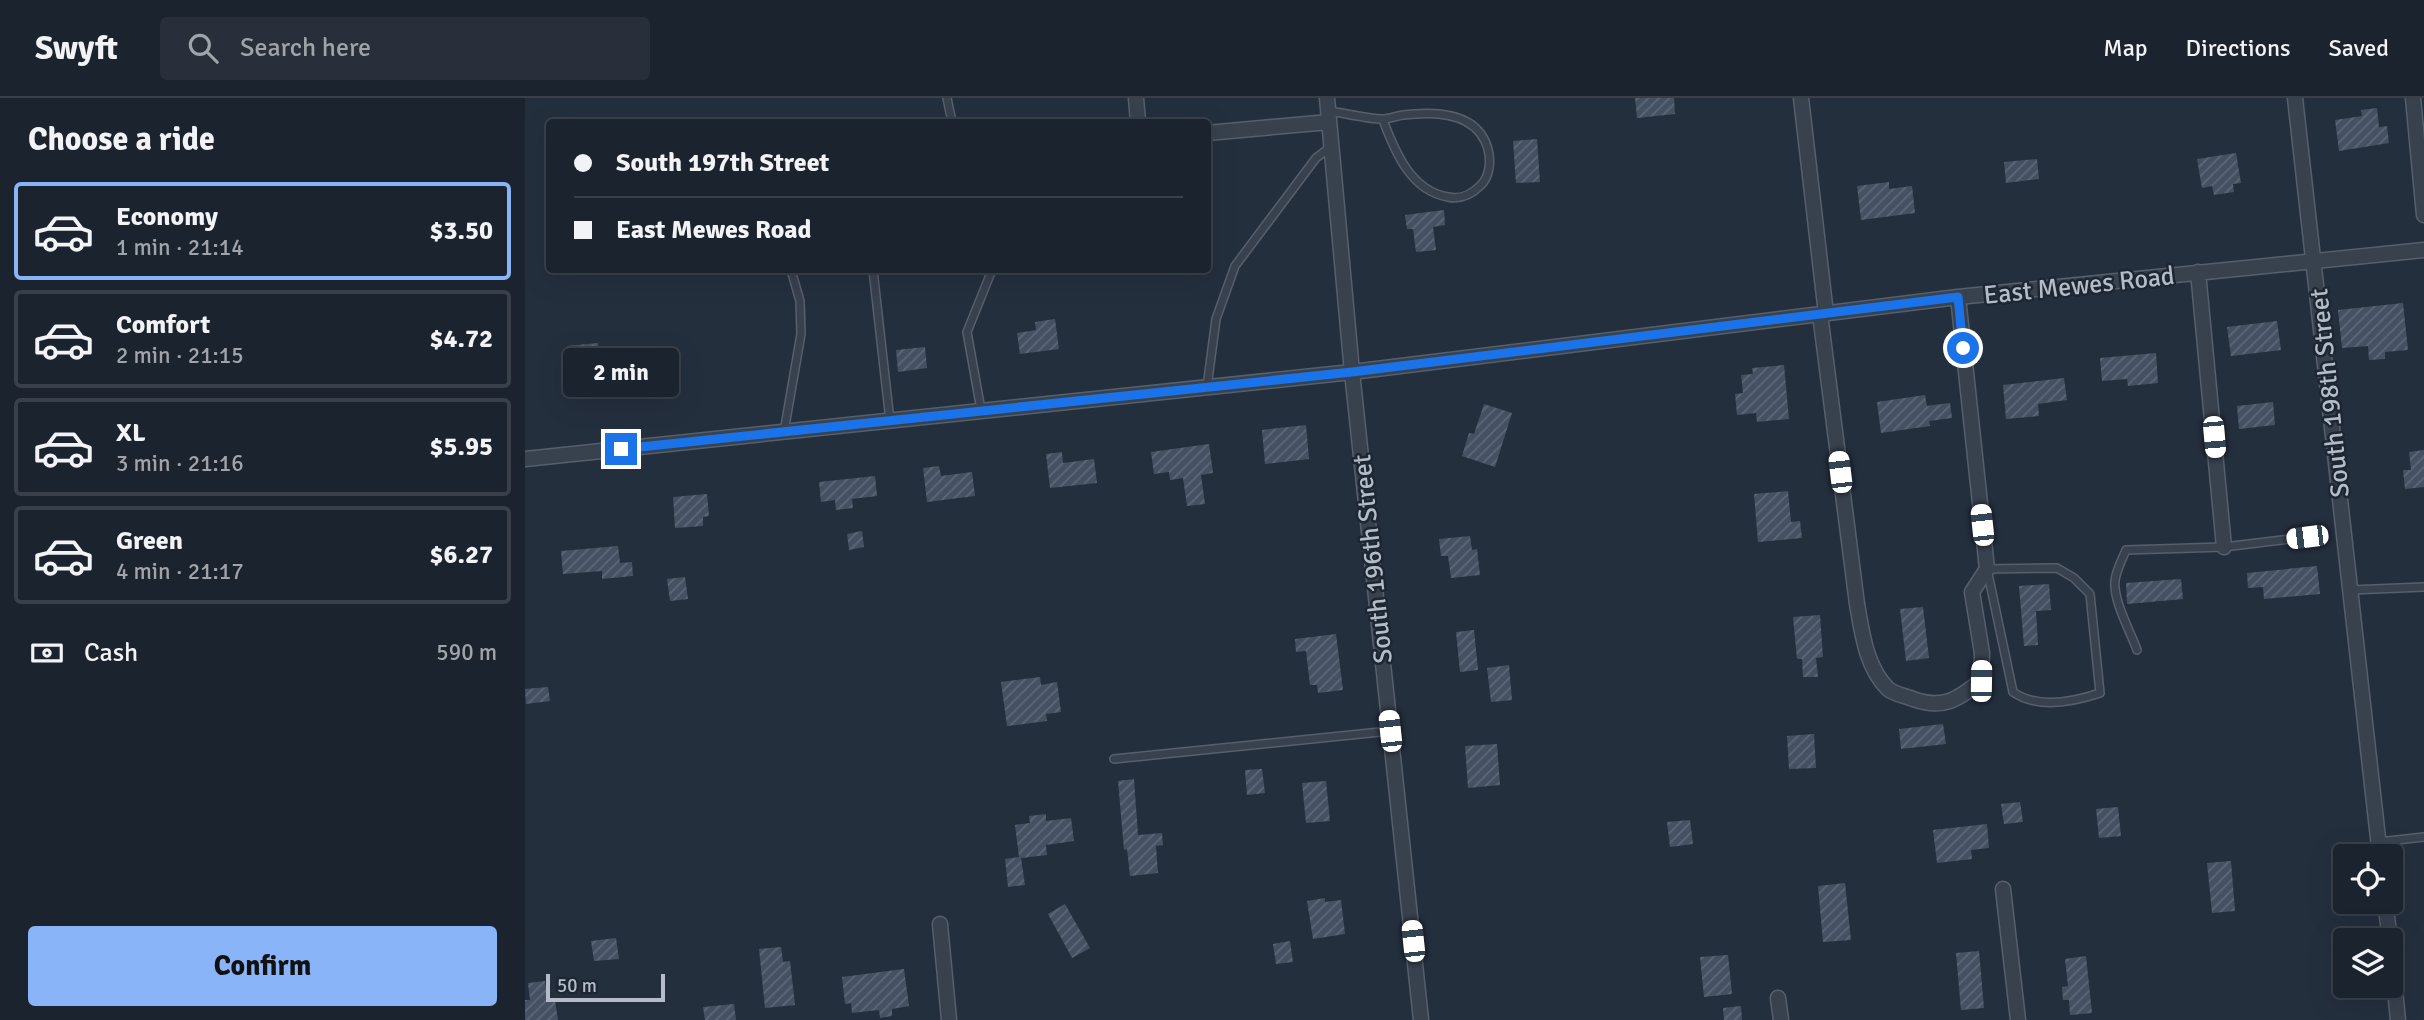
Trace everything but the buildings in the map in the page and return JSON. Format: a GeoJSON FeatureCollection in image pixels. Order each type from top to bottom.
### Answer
{"type":"FeatureCollection","features":[{"type":"Feature","properties":{"kind":"street"},"geometry":{"type":"LineString","coordinates":[[1136,98],[1138,119]]}},
{"type":"Feature","properties":{"kind":"street"},"geometry":{"type":"LineString","coordinates":[[1801,98],[1823,314],[1857,604],[1865,647],[1875,670],[1890,691],[1927,704],[1956,700],[1981,681],[1982,653],[1972,592],[1987,569],[1958,297]]}},
{"type":"Feature","properties":{"kind":"street","name":"South 198th Street"},"geometry":{"type":"LineString","coordinates":[[2295,98],[2379,844]]}},
{"type":"Feature","properties":{"kind":"street"},"geometry":{"type":"LineString","coordinates":[[2413,98],[2424,215]]}},
{"type":"Feature","properties":{"kind":"street"},"geometry":{"type":"LineString","coordinates":[[1211,132],[1328,110]]}},
{"type":"Feature","properties":{"kind":"street","name":"South 196th Street"},"geometry":{"type":"LineString","coordinates":[[1328,110],[1352,372],[1421,1020]]}},
{"type":"Feature","properties":{"kind":"street","name":"East Mewes Road"},"geometry":{"type":"LineString","coordinates":[[525,459],[1352,372],[1958,297],[2424,250]]}},
{"type":"Feature","properties":{"kind":"street"},"geometry":{"type":"LineString","coordinates":[[2198,272],[2224,547]]}},
{"type":"Feature","properties":{"kind":"street"},"geometry":{"type":"LineString","coordinates":[[2003,889],[2018,1020]]}},
{"type":"Feature","properties":{"kind":"street"},"geometry":{"type":"LineString","coordinates":[[940,924],[949,1020]]}},
{"type":"Feature","properties":{"kind":"street"},"geometry":{"type":"LineString","coordinates":[[1778,998],[1781,1020]]}},
{"type":"Feature","properties":{"kind":"street"},"geometry":{"type":"LineString","coordinates":[[2396,998],[2398,1020]]}},
{"type":"Feature","properties":{"kind":"lane"},"geometry":{"type":"LineString","coordinates":[[947,98],[950,119]]}},
{"type":"Feature","properties":{"kind":"lane"},"geometry":{"type":"LineString","coordinates":[[1328,110],[1383,120],[1435,113],[1477,127],[1484,136],[1489,154],[1489,171],[1484,183],[1467,196],[1454,198],[1434,195],[1419,185],[1405,165],[1391,142],[1383,120]]}},
{"type":"Feature","properties":{"kind":"lane"},"geometry":{"type":"LineString","coordinates":[[1207,387],[1216,319],[1235,266],[1316,158],[1332,146]]}},
{"type":"Feature","properties":{"kind":"lane"},"geometry":{"type":"LineString","coordinates":[[784,432],[801,334],[800,301],[792,273]]}},
{"type":"Feature","properties":{"kind":"lane"},"geometry":{"type":"LineString","coordinates":[[873,273],[890,421]]}},
{"type":"Feature","properties":{"kind":"lane"},"geometry":{"type":"LineString","coordinates":[[981,411],[967,332],[991,273]]}},
{"type":"Feature","properties":{"kind":"lane"},"geometry":{"type":"LineString","coordinates":[[2137,650],[2114,585],[2126,550],[2224,547],[2307,537]]}},
{"type":"Feature","properties":{"kind":"lane"},"geometry":{"type":"LineString","coordinates":[[2057,568],[2074,578],[2090,594],[2100,693],[2079,701],[2044,702],[2024,700],[2013,692],[1987,569],[2057,568]]}},
{"type":"Feature","properties":{"kind":"lane"},"geometry":{"type":"LineString","coordinates":[[2350,590],[2424,587]]}},
{"type":"Feature","properties":{"kind":"lane"},"geometry":{"type":"LineString","coordinates":[[1114,759],[1390,731]]}},
{"type":"Feature","properties":{"kind":"lane"},"geometry":{"type":"LineString","coordinates":[[2398,844],[2424,837]]}},
{"type":"Feature","properties":{"kind":"route"},"geometry":{"type":"LineString","coordinates":[[621,449],[1352,372],[1958,297],[1963,348]]}}]}
